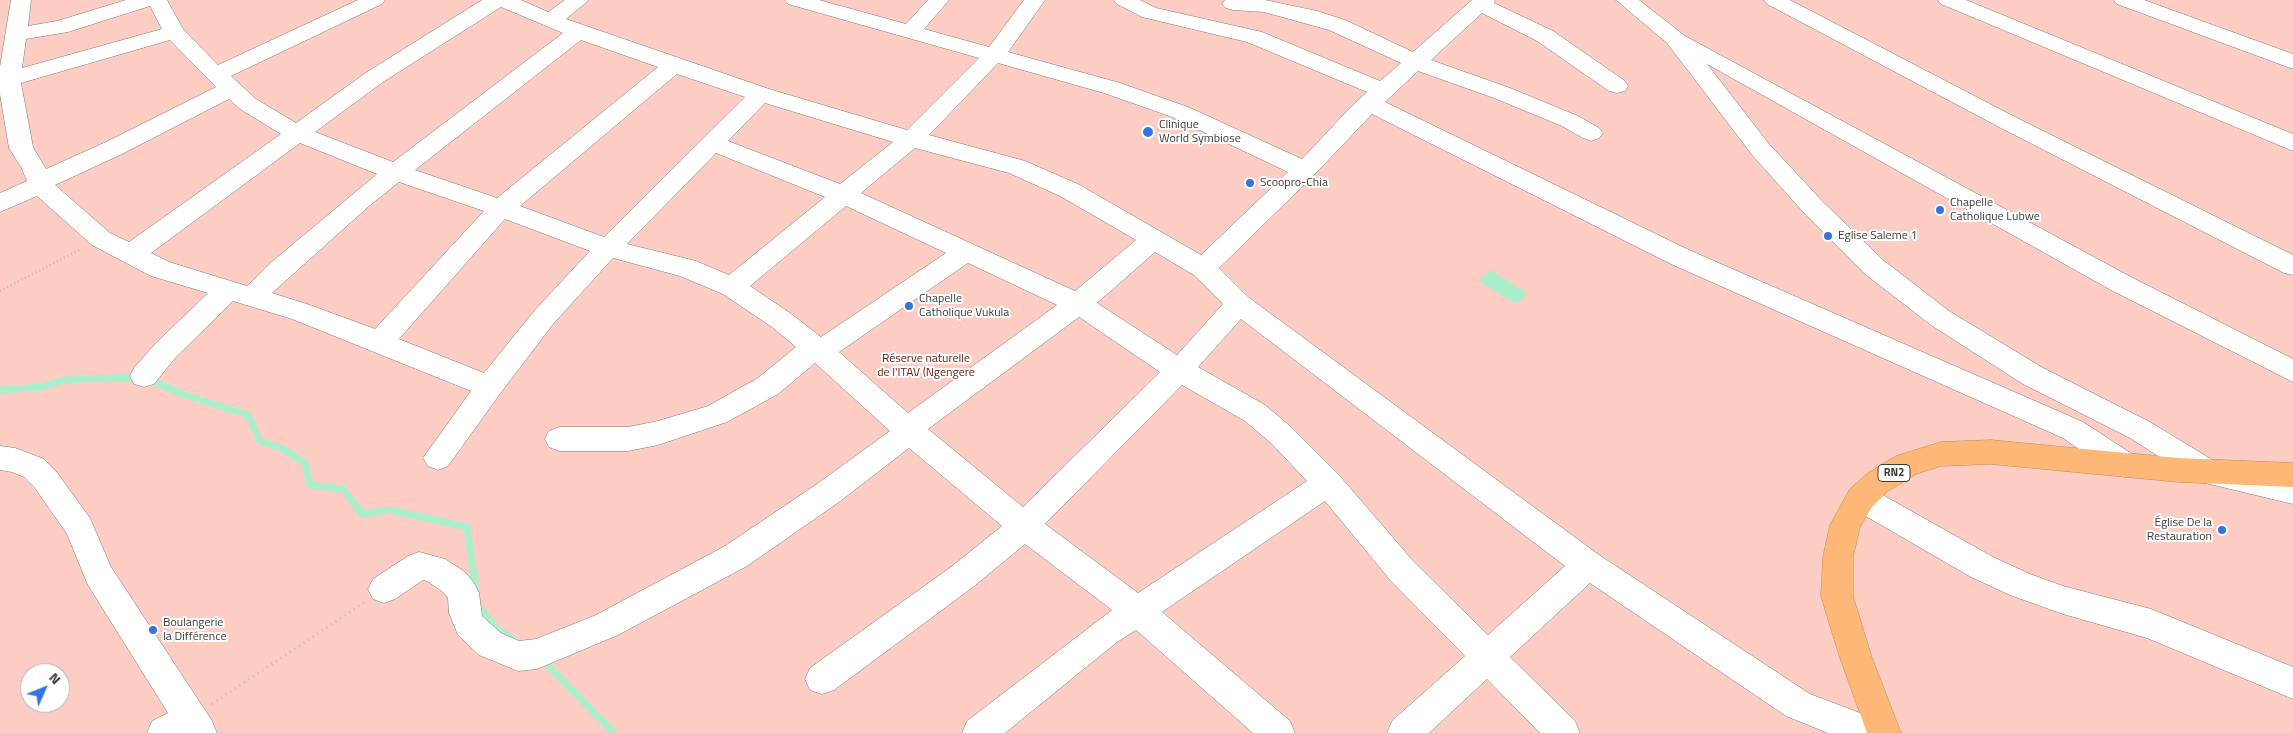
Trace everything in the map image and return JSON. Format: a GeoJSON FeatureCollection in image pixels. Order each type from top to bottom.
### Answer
{"type":"FeatureCollection","features":[{"type":"Feature","properties":{"kind":"highway","name":"RN2"},"geometry":{"type":"LineString","coordinates":[[1884,733],[1855,655],[1837,596],[1838,557],[1845,525],[1861,498],[1878,482],[1906,465],[1941,454],[1991,452],[2206,472],[2293,475]]}},
{"type":"Feature","properties":{"kind":"street"},"geometry":{"type":"LineString","coordinates":[[21,0],[10,79],[11,152],[33,166],[40,184],[57,202],[101,239],[160,269],[239,295],[301,312],[489,387]]}},
{"type":"Feature","properties":{"kind":"street"},"geometry":{"type":"LineString","coordinates":[[0,203],[114,148],[223,82],[375,0]]}},
{"type":"Feature","properties":{"kind":"street"},"geometry":{"type":"LineString","coordinates":[[130,255],[375,77],[497,0]]}},
{"type":"Feature","properties":{"kind":"street"},"geometry":{"type":"LineString","coordinates":[[503,0],[549,21],[674,65],[761,94],[1017,167],[1069,190],[1203,268],[1239,304],[1588,565],[1798,705],[1869,733]]}},
{"type":"Feature","properties":{"kind":"street"},"geometry":{"type":"LineString","coordinates":[[549,21],[579,0]]}},
{"type":"Feature","properties":{"kind":"street"},"geometry":{"type":"LineString","coordinates":[[795,0],[827,4],[910,32],[995,54],[1112,88],[1171,109],[1305,170]]}},
{"type":"Feature","properties":{"kind":"street"},"geometry":{"type":"LineString","coordinates":[[910,32],[938,0]]}},
{"type":"Feature","properties":{"kind":"street"},"geometry":{"type":"LineString","coordinates":[[732,287],[911,138],[995,54],[1035,0]]}},
{"type":"Feature","properties":{"kind":"street"},"geometry":{"type":"LineString","coordinates":[[1124,0],[1149,13],[1254,37],[1376,96],[1680,257],[2073,430],[2125,465]]}},
{"type":"Feature","properties":{"kind":"street"},"geometry":{"type":"LineString","coordinates":[[1626,0],[1675,38],[1746,75],[1895,160],[2120,283],[2293,370]]}},
{"type":"Feature","properties":{"kind":"street"},"geometry":{"type":"LineString","coordinates":[[1774,0],[2009,123],[2293,266]]}},
{"type":"Feature","properties":{"kind":"street"},"geometry":{"type":"LineString","coordinates":[[1948,0],[2293,143]]}},
{"type":"Feature","properties":{"kind":"street"},"geometry":{"type":"LineString","coordinates":[[2124,0],[2293,62]]}},
{"type":"Feature","properties":{"kind":"street"},"geometry":{"type":"LineString","coordinates":[[17,34],[60,27],[160,1],[174,32],[223,82],[262,113],[298,134],[394,172],[501,208],[608,248],[687,268],[732,287],[781,320],[817,349],[909,430],[1024,526],[1137,610],[1278,733]]}},
{"type":"Feature","properties":{"kind":"street"},"geometry":{"type":"LineString","coordinates":[[1232,2],[1254,37]]}},
{"type":"Feature","properties":{"kind":"street"},"geometry":{"type":"LineString","coordinates":[[1232,2],[1264,6],[1309,16],[1337,25],[1415,61],[1502,93],[1570,121],[1591,133]]}},
{"type":"Feature","properties":{"kind":"street"},"geometry":{"type":"LineString","coordinates":[[1203,268],[1305,170],[1376,96],[1476,3],[1545,36],[1617,86]]}},
{"type":"Feature","properties":{"kind":"street"},"geometry":{"type":"LineString","coordinates":[[10,79],[174,32]]}},
{"type":"Feature","properties":{"kind":"street"},"geometry":{"type":"LineString","coordinates":[[144,376],[166,350],[239,295],[283,267],[394,172],[578,32]]}},
{"type":"Feature","properties":{"kind":"street"},"geometry":{"type":"LineString","coordinates":[[1675,38],[1760,150],[1814,208],[1874,267],[1940,318],[2033,376],[2140,430],[2206,472],[2293,492]]}},
{"type":"Feature","properties":{"kind":"street"},"geometry":{"type":"LineString","coordinates":[[380,342],[501,208],[674,65]]}},
{"type":"Feature","properties":{"kind":"street"},"geometry":{"type":"LineString","coordinates":[[438,458],[489,387],[544,317],[608,248],[761,94]]}},
{"type":"Feature","properties":{"kind":"street"},"geometry":{"type":"LineString","coordinates":[[712,143],[844,195],[1078,304],[1179,370],[1255,413],[1282,435],[1328,483],[1402,571],[1563,733]]}},
{"type":"Feature","properties":{"kind":"street"},"geometry":{"type":"LineString","coordinates":[[384,589],[419,566],[434,569],[454,582],[463,593],[464,613],[469,625],[490,644],[518,656],[537,654],[607,626],[736,556],[828,494],[909,430],[1078,304],[1152,240]]}},
{"type":"Feature","properties":{"kind":"street"},"geometry":{"type":"LineString","coordinates":[[559,439],[628,438],[658,433],[717,414],[768,386],[817,349],[967,251]]}},
{"type":"Feature","properties":{"kind":"street"},"geometry":{"type":"LineString","coordinates":[[822,679],[962,577],[1024,526],[1179,370],[1239,304]]}},
{"type":"Feature","properties":{"kind":"street"},"geometry":{"type":"LineString","coordinates":[[0,458],[15,460],[34,468],[79,527],[99,575],[185,728]]}},
{"type":"Feature","properties":{"kind":"street"},"geometry":{"type":"LineString","coordinates":[[979,733],[1137,610],[1328,483]]}},
{"type":"Feature","properties":{"kind":"street"},"geometry":{"type":"LineString","coordinates":[[1861,498],[1982,567],[2021,585],[2063,600],[2151,624],[2293,683]]}},
{"type":"Feature","properties":{"kind":"street"},"geometry":{"type":"LineString","coordinates":[[1404,733],[1588,565]]}},
{"type":"Feature","properties":{"kind":"path"},"geometry":{"type":"LineString","coordinates":[[0,291],[101,239]]}},
{"type":"Feature","properties":{"kind":"path"},"geometry":{"type":"LineString","coordinates":[[185,728],[384,589]]}},
{"type":"Feature","properties":{"kind":"green space","name":"Réserve naturelle de l'ITAV (Ngengere"},"geometry":{"type":"Polygon","coordinates":[[[0,0],[2293,0],[2293,733],[0,733],[0,0]]]}},
{"type":"Feature","properties":{"kind":"shaded area"},"geometry":{"type":"Polygon","coordinates":[[[1490,270],[1526,292],[1524,299],[1514,303],[1479,281],[1490,270]]]}},
{"type":"Feature","properties":{"kind":"waterway"},"geometry":{"type":"LineString","coordinates":[[0,390],[43,387],[63,380],[139,377]]}},
{"type":"Feature","properties":{"kind":"waterway"},"geometry":{"type":"LineString","coordinates":[[148,378],[179,393],[248,415],[260,441],[283,449],[305,463],[310,485],[343,489],[362,514],[390,510],[467,527],[476,593]]}},
{"type":"Feature","properties":{"kind":"waterway"},"geometry":{"type":"LineString","coordinates":[[476,603],[498,630],[513,639]]}},
{"type":"Feature","properties":{"kind":"waterway"},"geometry":{"type":"LineString","coordinates":[[542,659],[614,733]]}},
{"type":"Feature","properties":{"kind":"place","name":"Clinique World Symbiose"},"geometry":{"type":"Point","coordinates":[1148,132]}},
{"type":"Feature","properties":{"kind":"place","name":"Scoopro-Chia"},"geometry":{"type":"Point","coordinates":[1250,183]}},
{"type":"Feature","properties":{"kind":"place","name":"Chapelle Catholique Lubwe"},"geometry":{"type":"Point","coordinates":[1940,210]}},
{"type":"Feature","properties":{"kind":"place","name":"Eglise Saleme 1"},"geometry":{"type":"Point","coordinates":[1828,236]}},
{"type":"Feature","properties":{"kind":"place","name":"Chapelle Catholique Vukula"},"geometry":{"type":"Point","coordinates":[909,306]}},
{"type":"Feature","properties":{"kind":"place","name":"Église De la Restauration"},"geometry":{"type":"Point","coordinates":[2222,530]}},
{"type":"Feature","properties":{"kind":"place","name":"Boulangerie la Différence"},"geometry":{"type":"Point","coordinates":[153,630]}}]}
